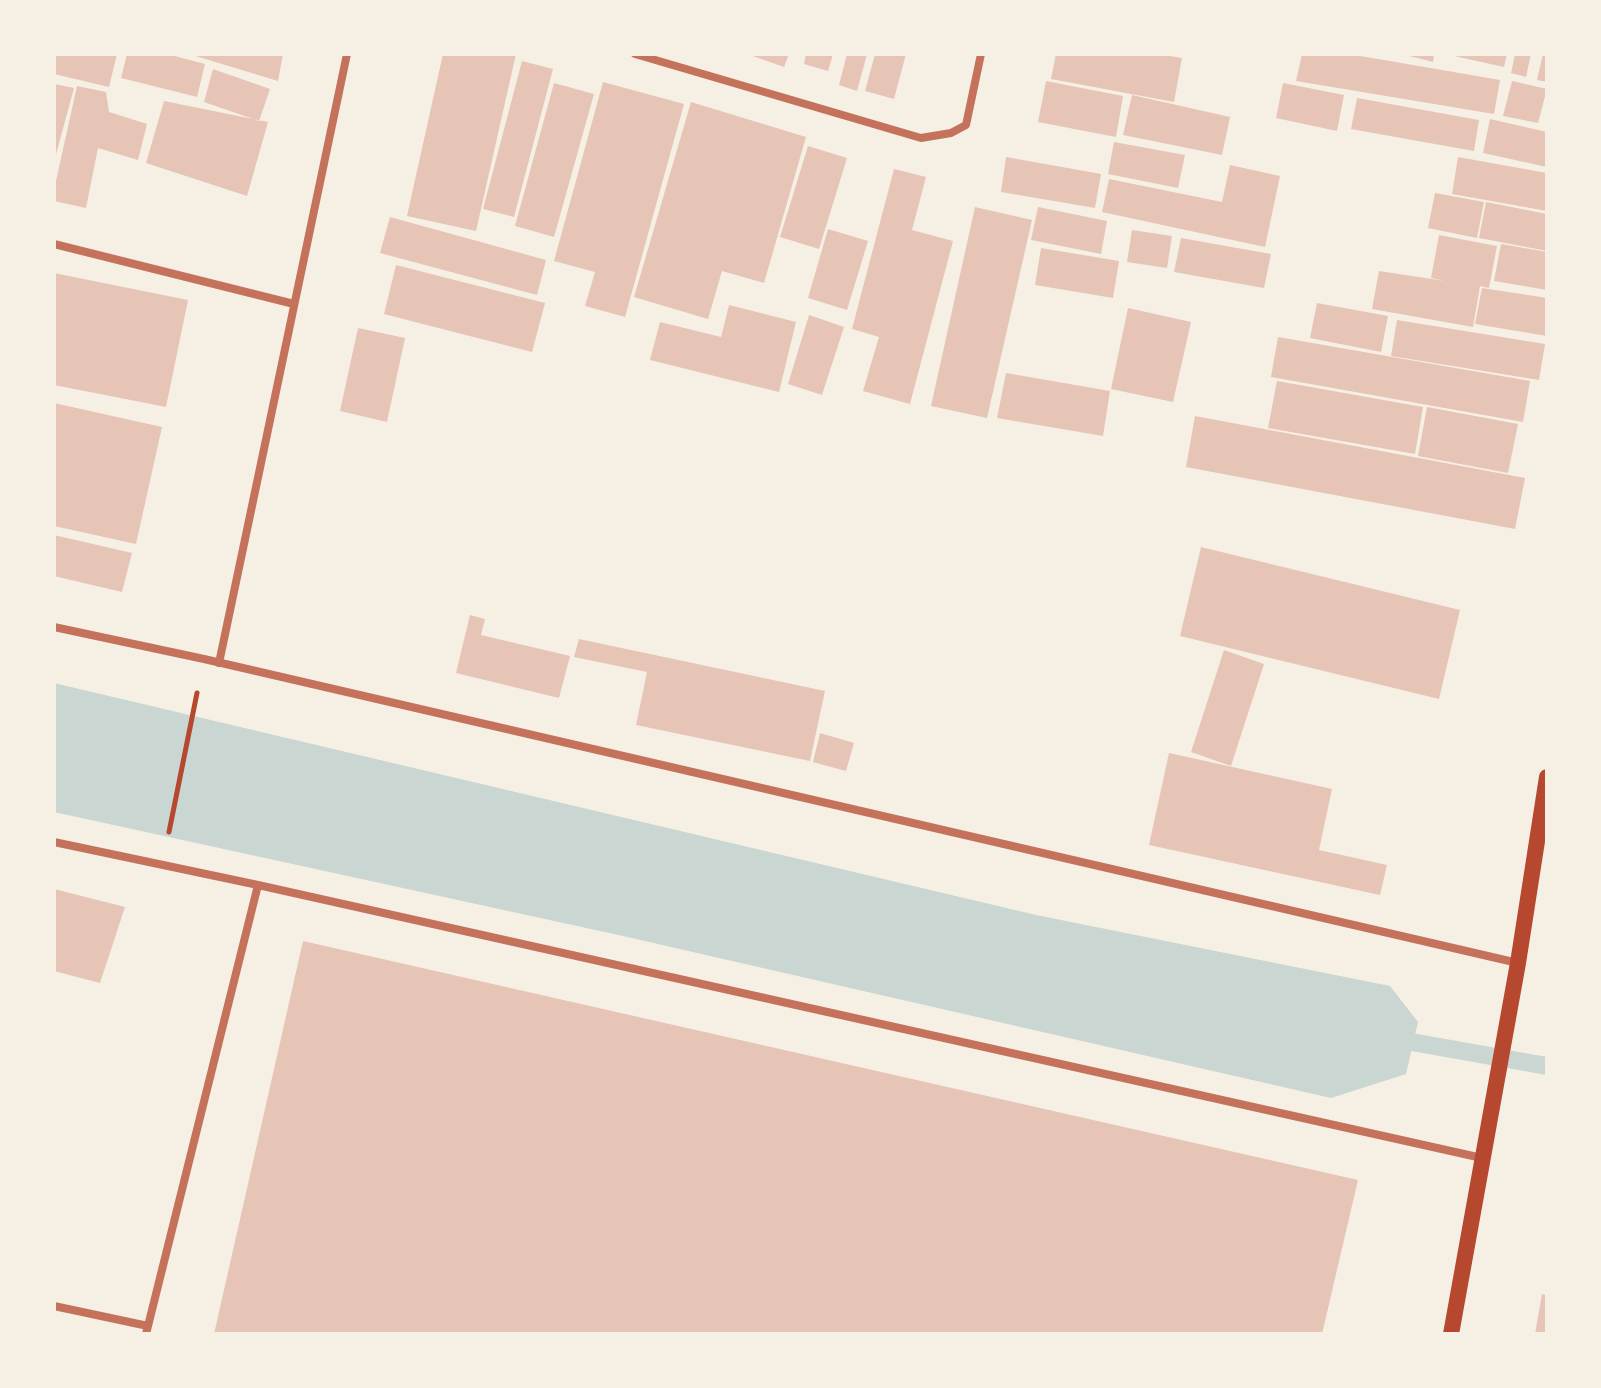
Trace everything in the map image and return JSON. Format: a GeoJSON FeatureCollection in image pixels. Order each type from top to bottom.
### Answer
{"type":"FeatureCollection","features":[{"type":"Feature","properties":{"kind":"main road"},"geometry":{"type":"LineString","coordinates":[[1451,1334],[1518,963],[1547,777]]}},
{"type":"Feature","properties":{"kind":"street"},"geometry":{"type":"LineString","coordinates":[[219,663],[347,54]]}},
{"type":"Feature","properties":{"kind":"street"},"geometry":{"type":"LineString","coordinates":[[635,54],[921,138],[951,133],[966,125],[981,54]]}},
{"type":"Feature","properties":{"kind":"street"},"geometry":{"type":"LineString","coordinates":[[54,244],[294,304]]}},
{"type":"Feature","properties":{"kind":"street"},"geometry":{"type":"LineString","coordinates":[[54,627],[1518,963]]}},
{"type":"Feature","properties":{"kind":"street"},"geometry":{"type":"LineString","coordinates":[[54,842],[1482,1158]]}},
{"type":"Feature","properties":{"kind":"street"},"geometry":{"type":"LineString","coordinates":[[54,1306],[147,1330],[258,885]]}},
{"type":"Feature","properties":{"kind":"path"},"geometry":{"type":"LineString","coordinates":[[162,865],[204,659]]}},
{"type":"Feature","properties":{"kind":"shaded area"},"geometry":{"type":"Polygon","coordinates":[[[54,683],[1036,915],[1390,986],[1418,1022],[1406,1074],[1331,1098],[623,936],[54,812],[54,683]]]}},
{"type":"Feature","properties":{"kind":"building"},"geometry":{"type":"Polygon","coordinates":[[[54,54],[117,54],[109,87],[54,74],[54,54]]]}},
{"type":"Feature","properties":{"kind":"building"},"geometry":{"type":"Polygon","coordinates":[[[127,54],[167,54],[205,64],[197,97],[121,78],[127,54]]]}},
{"type":"Feature","properties":{"kind":"building"},"geometry":{"type":"Polygon","coordinates":[[[189,54],[283,54],[278,81],[189,54]]]}},
{"type":"Feature","properties":{"kind":"building"},"geometry":{"type":"Polygon","coordinates":[[[443,54],[516,54],[476,231],[407,216],[443,54]]]}},
{"type":"Feature","properties":{"kind":"building"},"geometry":{"type":"Polygon","coordinates":[[[747,54],[789,54],[784,67],[747,54]]]}},
{"type":"Feature","properties":{"kind":"building"},"geometry":{"type":"Polygon","coordinates":[[[806,54],[833,54],[828,71],[804,64],[806,54]]]}},
{"type":"Feature","properties":{"kind":"building"},"geometry":{"type":"Polygon","coordinates":[[[847,54],[867,54],[857,91],[839,85],[847,54]]]}},
{"type":"Feature","properties":{"kind":"building"},"geometry":{"type":"Polygon","coordinates":[[[875,54],[906,54],[894,99],[865,91],[875,54]]]}},
{"type":"Feature","properties":{"kind":"building"},"geometry":{"type":"Polygon","coordinates":[[[1056,54],[1159,54],[1182,58],[1174,102],[1051,79],[1056,54]]]}},
{"type":"Feature","properties":{"kind":"building"},"geometry":{"type":"Polygon","coordinates":[[[1302,54],[1349,54],[1500,80],[1494,114],[1296,81],[1302,54]]]}},
{"type":"Feature","properties":{"kind":"building"},"geometry":{"type":"Polygon","coordinates":[[[1401,54],[1434,54],[1433,62],[1401,54]]]}},
{"type":"Feature","properties":{"kind":"building"},"geometry":{"type":"Polygon","coordinates":[[[1445,54],[1507,54],[1504,67],[1445,54]]]}},
{"type":"Feature","properties":{"kind":"building"},"geometry":{"type":"Polygon","coordinates":[[[1515,54],[1531,54],[1526,77],[1511,73],[1515,54]]]}},
{"type":"Feature","properties":{"kind":"building"},"geometry":{"type":"Polygon","coordinates":[[[1543,54],[1547,54],[1547,82],[1537,80],[1543,54]]]}},
{"type":"Feature","properties":{"kind":"building"},"geometry":{"type":"Polygon","coordinates":[[[522,61],[553,69],[514,217],[483,209],[522,61]]]}},
{"type":"Feature","properties":{"kind":"building"},"geometry":{"type":"Polygon","coordinates":[[[213,69],[270,89],[259,121],[204,102],[213,69]]]}},
{"type":"Feature","properties":{"kind":"building"},"geometry":{"type":"Polygon","coordinates":[[[1046,81],[1123,96],[1116,137],[1038,122],[1046,81]]]}},
{"type":"Feature","properties":{"kind":"building"},"geometry":{"type":"Polygon","coordinates":[[[1512,81],[1547,89],[1538,123],[1503,116],[1512,81]]]}},
{"type":"Feature","properties":{"kind":"building"},"geometry":{"type":"Polygon","coordinates":[[[603,82],[684,104],[625,317],[585,306],[595,272],[554,261],[603,82]]]}},
{"type":"Feature","properties":{"kind":"building"},"geometry":{"type":"Polygon","coordinates":[[[554,83],[594,94],[554,237],[515,226],[554,83]]]}},
{"type":"Feature","properties":{"kind":"building"},"geometry":{"type":"Polygon","coordinates":[[[1283,83],[1344,95],[1337,131],[1276,118],[1283,83]]]}},
{"type":"Feature","properties":{"kind":"building"},"geometry":{"type":"Polygon","coordinates":[[[54,84],[74,88],[55,158],[54,158],[54,84]]]}},
{"type":"Feature","properties":{"kind":"building"},"geometry":{"type":"Polygon","coordinates":[[[77,86],[106,92],[109,112],[147,124],[138,160],[98,148],[86,208],[54,201],[77,86]]]}},
{"type":"Feature","properties":{"kind":"building"},"geometry":{"type":"Polygon","coordinates":[[[1132,95],[1230,117],[1222,155],[1123,135],[1132,95]]]}},
{"type":"Feature","properties":{"kind":"building"},"geometry":{"type":"Polygon","coordinates":[[[1357,98],[1479,120],[1474,151],[1351,129],[1357,98]]]}},
{"type":"Feature","properties":{"kind":"building"},"geometry":{"type":"Polygon","coordinates":[[[164,101],[268,122],[247,196],[146,163],[164,101]]]}},
{"type":"Feature","properties":{"kind":"building"},"geometry":{"type":"Polygon","coordinates":[[[691,102],[806,137],[764,283],[722,271],[708,319],[634,297],[691,102]]]}},
{"type":"Feature","properties":{"kind":"building"},"geometry":{"type":"Polygon","coordinates":[[[1490,119],[1547,132],[1547,167],[1483,153],[1490,119]]]}},
{"type":"Feature","properties":{"kind":"building"},"geometry":{"type":"Polygon","coordinates":[[[1114,142],[1185,155],[1178,188],[1108,174],[1114,142]]]}},
{"type":"Feature","properties":{"kind":"building"},"geometry":{"type":"Polygon","coordinates":[[[808,146],[847,158],[819,249],[780,237],[808,146]]]}},
{"type":"Feature","properties":{"kind":"building"},"geometry":{"type":"Polygon","coordinates":[[[1006,157],[1101,174],[1095,208],[1001,192],[1006,157]]]}},
{"type":"Feature","properties":{"kind":"building"},"geometry":{"type":"Polygon","coordinates":[[[1458,157],[1547,173],[1547,211],[1452,194],[1458,157]]]}},
{"type":"Feature","properties":{"kind":"building"},"geometry":{"type":"Polygon","coordinates":[[[1230,165],[1280,176],[1265,247],[1102,212],[1109,179],[1222,202],[1230,165]]]}},
{"type":"Feature","properties":{"kind":"building"},"geometry":{"type":"Polygon","coordinates":[[[894,169],[926,177],[912,230],[953,241],[910,404],[863,391],[879,337],[852,329],[894,169]]]}},
{"type":"Feature","properties":{"kind":"building"},"geometry":{"type":"Polygon","coordinates":[[[1435,193],[1484,202],[1477,238],[1428,228],[1435,193]]]}},
{"type":"Feature","properties":{"kind":"building"},"geometry":{"type":"Polygon","coordinates":[[[1486,202],[1547,214],[1547,251],[1479,238],[1486,202]]]}},
{"type":"Feature","properties":{"kind":"building"},"geometry":{"type":"Polygon","coordinates":[[[975,207],[1032,220],[987,418],[931,406],[975,207]]]}},
{"type":"Feature","properties":{"kind":"building"},"geometry":{"type":"Polygon","coordinates":[[[1038,207],[1107,221],[1101,254],[1031,240],[1038,207]]]}},
{"type":"Feature","properties":{"kind":"building"},"geometry":{"type":"Polygon","coordinates":[[[390,217],[546,260],[537,295],[380,253],[390,217]]]}},
{"type":"Feature","properties":{"kind":"building"},"geometry":{"type":"Polygon","coordinates":[[[828,229],[868,241],[847,310],[808,298],[828,229]]]}},
{"type":"Feature","properties":{"kind":"building"},"geometry":{"type":"Polygon","coordinates":[[[1132,230],[1172,236],[1167,268],[1127,262],[1132,230]]]}},
{"type":"Feature","properties":{"kind":"building"},"geometry":{"type":"Polygon","coordinates":[[[1439,235],[1497,246],[1489,288],[1480,286],[1473,327],[1372,309],[1379,271],[1445,281],[1431,278],[1439,235]]]}},
{"type":"Feature","properties":{"kind":"building"},"geometry":{"type":"Polygon","coordinates":[[[1181,238],[1271,254],[1264,288],[1174,272],[1181,238]]]}},
{"type":"Feature","properties":{"kind":"building"},"geometry":{"type":"Polygon","coordinates":[[[1501,244],[1547,252],[1547,290],[1494,281],[1501,244]]]}},
{"type":"Feature","properties":{"kind":"building"},"geometry":{"type":"Polygon","coordinates":[[[1041,248],[1119,261],[1113,298],[1035,285],[1041,248]]]}},
{"type":"Feature","properties":{"kind":"building"},"geometry":{"type":"Polygon","coordinates":[[[396,265],[545,303],[532,352],[384,314],[396,265]]]}},
{"type":"Feature","properties":{"kind":"building"},"geometry":{"type":"Polygon","coordinates":[[[54,273],[188,300],[166,407],[54,385],[54,273]]]}},
{"type":"Feature","properties":{"kind":"building"},"geometry":{"type":"Polygon","coordinates":[[[1482,288],[1547,298],[1547,336],[1475,324],[1482,288]]]}},
{"type":"Feature","properties":{"kind":"building"},"geometry":{"type":"Polygon","coordinates":[[[1317,303],[1388,316],[1381,352],[1310,338],[1317,303]]]}},
{"type":"Feature","properties":{"kind":"building"},"geometry":{"type":"Polygon","coordinates":[[[729,305],[796,322],[779,392],[650,360],[660,322],[721,337],[729,305]]]}},
{"type":"Feature","properties":{"kind":"building"},"geometry":{"type":"Polygon","coordinates":[[[1128,308],[1191,322],[1173,402],[1111,389],[1128,308]]]}},
{"type":"Feature","properties":{"kind":"building"},"geometry":{"type":"Polygon","coordinates":[[[809,315],[844,327],[822,395],[788,384],[809,315]]]}},
{"type":"Feature","properties":{"kind":"building"},"geometry":{"type":"Polygon","coordinates":[[[1397,320],[1545,344],[1539,380],[1391,356],[1397,320]]]}},
{"type":"Feature","properties":{"kind":"building"},"geometry":{"type":"Polygon","coordinates":[[[358,328],[405,338],[387,422],[340,411],[358,328]]]}},
{"type":"Feature","properties":{"kind":"building"},"geometry":{"type":"Polygon","coordinates":[[[1278,337],[1530,381],[1523,422],[1271,377],[1278,337]]]}},
{"type":"Feature","properties":{"kind":"building"},"geometry":{"type":"Polygon","coordinates":[[[1006,373],[1110,391],[1103,436],[997,418],[1006,373]]]}},
{"type":"Feature","properties":{"kind":"building"},"geometry":{"type":"Polygon","coordinates":[[[1277,381],[1423,407],[1415,454],[1268,428],[1277,381]]]}},
{"type":"Feature","properties":{"kind":"building"},"geometry":{"type":"Polygon","coordinates":[[[54,403],[162,427],[136,544],[54,526],[54,403]]]}},
{"type":"Feature","properties":{"kind":"building"},"geometry":{"type":"Polygon","coordinates":[[[1427,407],[1518,424],[1508,473],[1418,456],[1427,407]]]}},
{"type":"Feature","properties":{"kind":"building"},"geometry":{"type":"Polygon","coordinates":[[[1195,416],[1525,478],[1515,529],[1186,467],[1195,416]]]}},
{"type":"Feature","properties":{"kind":"building"},"geometry":{"type":"Polygon","coordinates":[[[54,535],[132,553],[122,592],[54,576],[54,535]]]}},
{"type":"Feature","properties":{"kind":"building"},"geometry":{"type":"Polygon","coordinates":[[[1201,547],[1460,610],[1439,699],[1180,636],[1201,547]]]}},
{"type":"Feature","properties":{"kind":"building"},"geometry":{"type":"Polygon","coordinates":[[[470,615],[485,619],[481,635],[570,656],[559,698],[456,673],[470,615]]]}},
{"type":"Feature","properties":{"kind":"building"},"geometry":{"type":"Polygon","coordinates":[[[579,639],[825,691],[810,761],[636,725],[647,672],[574,657],[579,639]]]}},
{"type":"Feature","properties":{"kind":"building"},"geometry":{"type":"Polygon","coordinates":[[[1224,650],[1264,664],[1231,766],[1191,752],[1224,650]]]}},
{"type":"Feature","properties":{"kind":"building"},"geometry":{"type":"Polygon","coordinates":[[[820,733],[854,743],[846,771],[813,762],[820,733]]]}},
{"type":"Feature","properties":{"kind":"building"},"geometry":{"type":"Polygon","coordinates":[[[1169,753],[1332,789],[1319,850],[1387,865],[1380,895],[1149,845],[1169,753]]]}},
{"type":"Feature","properties":{"kind":"building"},"geometry":{"type":"Polygon","coordinates":[[[54,889],[125,907],[100,983],[54,971],[54,889]]]}},
{"type":"Feature","properties":{"kind":"building"},"geometry":{"type":"Polygon","coordinates":[[[303,941],[1358,1180],[1322,1334],[214,1334],[303,941]]]}},
{"type":"Feature","properties":{"kind":"building"},"geometry":{"type":"Polygon","coordinates":[[[1542,1294],[1547,1295],[1547,1334],[1535,1334],[1542,1294]]]}},
{"type":"Feature","properties":{"kind":"waterway"},"geometry":{"type":"LineString","coordinates":[[1389,1038],[1547,1066]]}}]}
